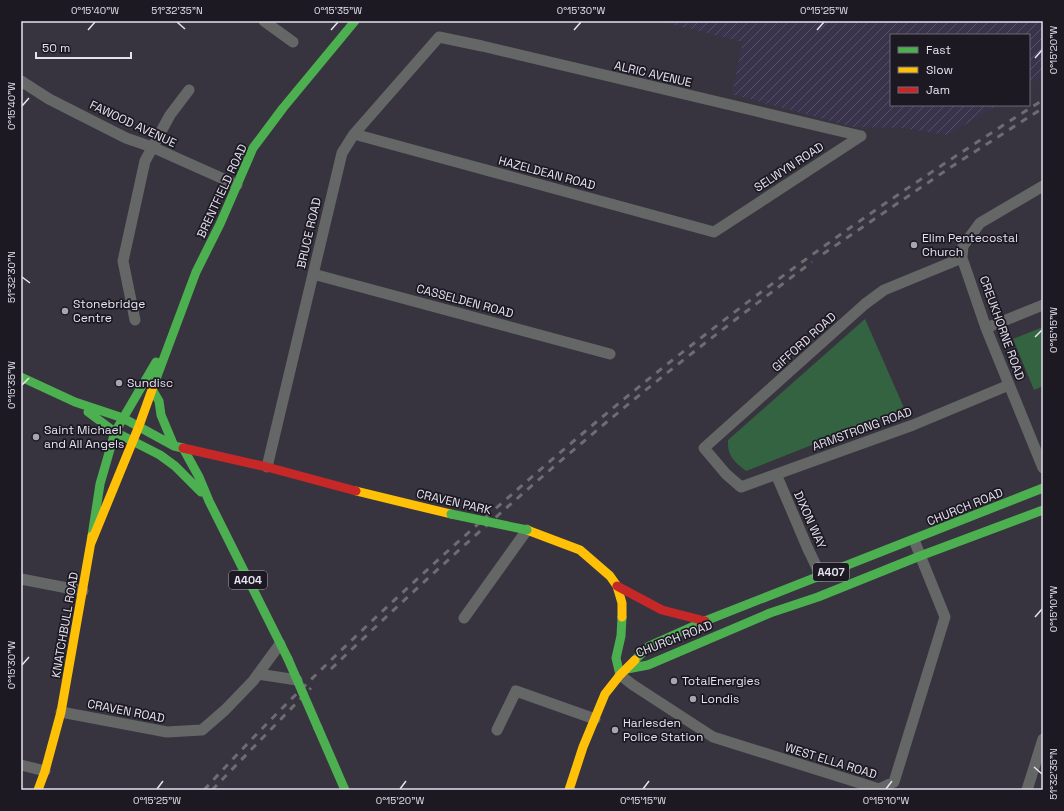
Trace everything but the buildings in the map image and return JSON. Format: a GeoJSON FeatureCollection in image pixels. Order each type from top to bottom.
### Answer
{"type":"FeatureCollection","features":[{"type":"Feature","properties":{"kind":"street"},"geometry":{"type":"LineString","coordinates":[[264,21],[293,42]]}},
{"type":"Feature","properties":{"kind":"street","name":"BRENTFIELD ROAD"},"geometry":{"type":"LineString","coordinates":[[134,441],[196,272],[253,148],[283,108],[355,21]]}},
{"type":"Feature","properties":{"kind":"street","name":"BRUCE ROAD"},"geometry":{"type":"LineString","coordinates":[[267,467],[342,153],[354,134],[439,37]]}},
{"type":"Feature","properties":{"kind":"street","name":"ALRIC AVENUE"},"geometry":{"type":"LineString","coordinates":[[439,37],[861,136]]}},
{"type":"Feature","properties":{"kind":"street","name":"FAWOOD AVENUE"},"geometry":{"type":"LineString","coordinates":[[21,81],[49,99],[126,138],[152,147],[237,185]]}},
{"type":"Feature","properties":{"kind":"street"},"geometry":{"type":"LineString","coordinates":[[135,320],[123,261],[145,161],[170,116],[189,90]]}},
{"type":"Feature","properties":{"kind":"street","name":"HAZELDEAN ROAD"},"geometry":{"type":"LineString","coordinates":[[354,134],[714,232],[731,221]]}},
{"type":"Feature","properties":{"kind":"street","name":"SELWYN ROAD"},"geometry":{"type":"LineString","coordinates":[[731,221],[861,136]]}},
{"type":"Feature","properties":{"kind":"street"},"geometry":{"type":"LineString","coordinates":[[962,258],[963,246],[980,222],[1043,186]]}},
{"type":"Feature","properties":{"kind":"street","name":"CREUKHORNE ROAD"},"geometry":{"type":"LineString","coordinates":[[962,258],[986,328],[1043,468]]}},
{"type":"Feature","properties":{"kind":"street","name":"GIFFORD ROAD"},"geometry":{"type":"LineString","coordinates":[[726,474],[704,448],[865,304],[884,290],[962,258]]}},
{"type":"Feature","properties":{"kind":"street","name":"CASSELDEN ROAD"},"geometry":{"type":"LineString","coordinates":[[313,274],[610,354]]}},
{"type":"Feature","properties":{"kind":"street"},"geometry":{"type":"LineString","coordinates":[[986,328],[1043,305]]}},
{"type":"Feature","properties":{"kind":"street","name":"BRENTFIELD ROAD"},"geometry":{"type":"LineString","coordinates":[[115,432],[177,326]]}},
{"type":"Feature","properties":{"kind":"street","name":"A404"},"geometry":{"type":"LineString","coordinates":[[21,377],[75,402],[123,418],[139,426]]}},
{"type":"Feature","properties":{"kind":"street","name":"ARMSTRONG ROAD"},"geometry":{"type":"LineString","coordinates":[[726,474],[741,487],[913,425],[1009,385]]}},
{"type":"Feature","properties":{"kind":"street"},"geometry":{"type":"LineString","coordinates":[[153,391],[159,401],[161,414],[179,447]]}},
{"type":"Feature","properties":{"kind":"street","name":"A404"},"geometry":{"type":"LineString","coordinates":[[75,402],[115,432],[160,455],[175,466],[209,501]]}},
{"type":"Feature","properties":{"kind":"street","name":"CRAVEN PARK"},"geometry":{"type":"LineString","coordinates":[[139,426],[179,447],[267,467],[330,485],[451,514],[527,530],[580,550],[610,576],[617,586],[622,603],[621,636],[616,658],[624,672]]}},
{"type":"Feature","properties":{"kind":"street","name":"KNATCHBULL ROAD"},"geometry":{"type":"LineString","coordinates":[[38,790],[45,771],[61,712],[83,591],[100,484],[115,432]]}},
{"type":"Feature","properties":{"kind":"street","name":"KNATCHBULL ROAD"},"geometry":{"type":"LineString","coordinates":[[91,543],[134,441]]}},
{"type":"Feature","properties":{"kind":"street","name":"A404"},"geometry":{"type":"LineString","coordinates":[[179,447],[199,477],[209,501],[288,659],[345,790]]}},
{"type":"Feature","properties":{"kind":"street","name":"DIXON WAY"},"geometry":{"type":"LineString","coordinates":[[776,474],[821,576]]}},
{"type":"Feature","properties":{"kind":"street","name":"CHURCH ROAD"},"geometry":{"type":"LineString","coordinates":[[624,672],[649,646],[705,621],[1043,488]]}},
{"type":"Feature","properties":{"kind":"street","name":"CHURCH ROAD"},"geometry":{"type":"LineString","coordinates":[[624,672],[648,665],[770,613],[818,597],[920,556],[1043,510]]}},
{"type":"Feature","properties":{"kind":"street"},"geometry":{"type":"LineString","coordinates":[[464,618],[527,530]]}},
{"type":"Feature","properties":{"kind":"street","name":"WEST ELLA ROAD"},"geometry":{"type":"LineString","coordinates":[[624,672],[633,685],[713,737],[879,789],[894,782],[945,617],[914,540]]}},
{"type":"Feature","properties":{"kind":"street"},"geometry":{"type":"LineString","coordinates":[[21,579],[83,591]]}},
{"type":"Feature","properties":{"kind":"street"},"geometry":{"type":"LineString","coordinates":[[617,586],[662,610],[705,621]]}},
{"type":"Feature","properties":{"kind":"street","name":"CRAVEN ROAD"},"geometry":{"type":"LineString","coordinates":[[61,712],[167,732],[202,730],[225,710],[258,674],[280,644]]}},
{"type":"Feature","properties":{"kind":"street","name":"A407"},"geometry":{"type":"LineString","coordinates":[[569,790],[583,747],[605,694],[624,672]]}},
{"type":"Feature","properties":{"kind":"street"},"geometry":{"type":"LineString","coordinates":[[258,674],[297,680]]}},
{"type":"Feature","properties":{"kind":"street"},"geometry":{"type":"LineString","coordinates":[[497,730],[516,691],[595,719]]}},
{"type":"Feature","properties":{"kind":"street"},"geometry":{"type":"LineString","coordinates":[[1027,790],[1043,740]]}},
{"type":"Feature","properties":{"kind":"street"},"geometry":{"type":"LineString","coordinates":[[21,765],[45,771]]}},
{"type":"Feature","properties":{"kind":"shaded area"},"geometry":{"type":"Polygon","coordinates":[[[659,21],[1043,21],[1043,76],[1030,84],[1030,34],[890,34],[890,106],[995,106],[948,135],[902,128],[853,127],[732,94],[743,42],[659,21]]]}},
{"type":"Feature","properties":{"kind":"green space"},"geometry":{"type":"Polygon","coordinates":[[[865,319],[905,410],[746,471],[732,458],[728,446],[728,440],[865,319]]]}},
{"type":"Feature","properties":{"kind":"green space"},"geometry":{"type":"Polygon","coordinates":[[[1043,327],[1043,386],[1034,390],[1013,339],[1043,327]]]}},
{"type":"Feature","properties":{"kind":"railway"},"geometry":{"type":"LineString","coordinates":[[204,790],[293,697],[387,607],[481,521],[608,412],[706,334],[788,272],[914,184],[1043,100]]}},
{"type":"Feature","properties":{"kind":"railway"},"geometry":{"type":"LineString","coordinates":[[823,254],[951,167],[1043,108]]}},
{"type":"Feature","properties":{"kind":"railway"},"geometry":{"type":"LineString","coordinates":[[331,669],[518,497],[639,395],[812,262]]}},
{"type":"Feature","properties":{"kind":"railway"},"geometry":{"type":"LineString","coordinates":[[212,790],[311,688]]}},
{"type":"Feature","properties":{"kind":"traffic: fast"},"geometry":{"type":"LineString","coordinates":[[153,387],[196,272],[220,224],[253,148],[283,108],[355,21]]}},
{"type":"Feature","properties":{"kind":"traffic: fast"},"geometry":{"type":"LineString","coordinates":[[92,536],[100,484],[115,432],[156,362]]}},
{"type":"Feature","properties":{"kind":"traffic: fast"},"geometry":{"type":"LineString","coordinates":[[21,377],[75,402],[123,418],[174,446],[183,448],[199,477],[209,501],[288,659]]}},
{"type":"Feature","properties":{"kind":"traffic: fast"},"geometry":{"type":"LineString","coordinates":[[153,391],[159,401],[161,415],[174,446]]}},
{"type":"Feature","properties":{"kind":"traffic: fast"},"geometry":{"type":"LineString","coordinates":[[88,412],[115,432],[160,455],[175,466],[201,492]]}},
{"type":"Feature","properties":{"kind":"traffic: fast"},"geometry":{"type":"LineString","coordinates":[[635,660],[649,646],[705,621],[1043,488]]}},
{"type":"Feature","properties":{"kind":"traffic: fast"},"geometry":{"type":"LineString","coordinates":[[627,669],[648,665],[770,613],[818,597],[920,556],[1043,510]]}},
{"type":"Feature","properties":{"kind":"traffic: fast"},"geometry":{"type":"LineString","coordinates":[[451,514],[527,530]]}},
{"type":"Feature","properties":{"kind":"traffic: fast"},"geometry":{"type":"LineString","coordinates":[[620,675],[616,658],[621,636],[622,617]]}},
{"type":"Feature","properties":{"kind":"traffic: fast"},"geometry":{"type":"LineString","coordinates":[[288,659],[318,728]]}},
{"type":"Feature","properties":{"kind":"traffic: fast"},"geometry":{"type":"LineString","coordinates":[[318,728],[345,790]]}},
{"type":"Feature","properties":{"kind":"traffic: slow"},"geometry":{"type":"LineString","coordinates":[[91,543],[139,426],[153,387]]}},
{"type":"Feature","properties":{"kind":"traffic: slow"},"geometry":{"type":"LineString","coordinates":[[356,491],[451,514]]}},
{"type":"Feature","properties":{"kind":"traffic: slow"},"geometry":{"type":"LineString","coordinates":[[527,530],[580,550],[610,576],[617,586],[622,603],[622,617]]}},
{"type":"Feature","properties":{"kind":"traffic: slow"},"geometry":{"type":"LineString","coordinates":[[38,790],[45,771],[61,712],[92,536]]}},
{"type":"Feature","properties":{"kind":"traffic: slow"},"geometry":{"type":"LineString","coordinates":[[569,790],[583,747],[605,694],[620,675],[635,660]]}},
{"type":"Feature","properties":{"kind":"traffic: jam"},"geometry":{"type":"LineString","coordinates":[[183,448],[267,467],[356,491]]}},
{"type":"Feature","properties":{"kind":"traffic: jam"},"geometry":{"type":"LineString","coordinates":[[617,586],[662,610],[705,621]]}},
{"type":"Feature","properties":{"kind":"place","name":"Elim Pentecostal Church"},"geometry":{"type":"Point","coordinates":[914,245]}},
{"type":"Feature","properties":{"kind":"place","name":"Stonebridge Centre"},"geometry":{"type":"Point","coordinates":[65,311]}},
{"type":"Feature","properties":{"kind":"place","name":"Sundisc"},"geometry":{"type":"Point","coordinates":[119,383]}},
{"type":"Feature","properties":{"kind":"place","name":"Saint Michael and All Angels"},"geometry":{"type":"Point","coordinates":[36,437]}},
{"type":"Feature","properties":{"kind":"place","name":"TotalEnergies"},"geometry":{"type":"Point","coordinates":[674,681]}},
{"type":"Feature","properties":{"kind":"place","name":"Londis"},"geometry":{"type":"Point","coordinates":[693,699]}},
{"type":"Feature","properties":{"kind":"place","name":"Harlesden Police Station"},"geometry":{"type":"Point","coordinates":[615,730]}}]}
